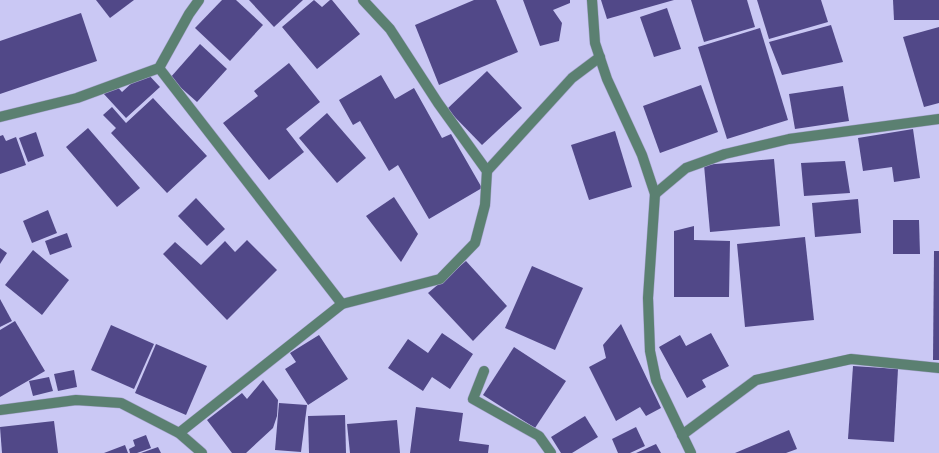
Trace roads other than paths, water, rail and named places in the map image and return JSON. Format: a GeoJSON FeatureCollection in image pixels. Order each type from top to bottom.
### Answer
{"type":"FeatureCollection","features":[{"type":"Feature","properties":{"kind":"street"},"geometry":{"type":"LineString","coordinates":[[0,117],[76,98],[159,68],[189,14],[199,0]]}},
{"type":"Feature","properties":{"kind":"street"},"geometry":{"type":"LineString","coordinates":[[364,0],[390,30],[438,103],[487,171]]}},
{"type":"Feature","properties":{"kind":"street"},"geometry":{"type":"LineString","coordinates":[[592,0],[595,43],[607,79],[642,155],[655,194],[648,298],[650,351],[656,380],[691,453]]}},
{"type":"Feature","properties":{"kind":"street"},"geometry":{"type":"LineString","coordinates":[[179,433],[342,304],[440,279],[475,243],[485,205],[487,171],[572,78],[600,57]]}},
{"type":"Feature","properties":{"kind":"street"},"geometry":{"type":"LineString","coordinates":[[159,68],[342,304]]}},
{"type":"Feature","properties":{"kind":"street"},"geometry":{"type":"LineString","coordinates":[[655,194],[686,168],[725,154],[790,139],[939,119]]}},
{"type":"Feature","properties":{"kind":"street"},"geometry":{"type":"LineString","coordinates":[[682,435],[756,380],[851,359],[939,368]]}},
{"type":"Feature","properties":{"kind":"street"},"geometry":{"type":"LineString","coordinates":[[484,371],[473,400],[539,436],[551,453]]}},
{"type":"Feature","properties":{"kind":"street"},"geometry":{"type":"LineString","coordinates":[[0,410],[76,400],[121,403],[179,433],[202,453]]}}]}
